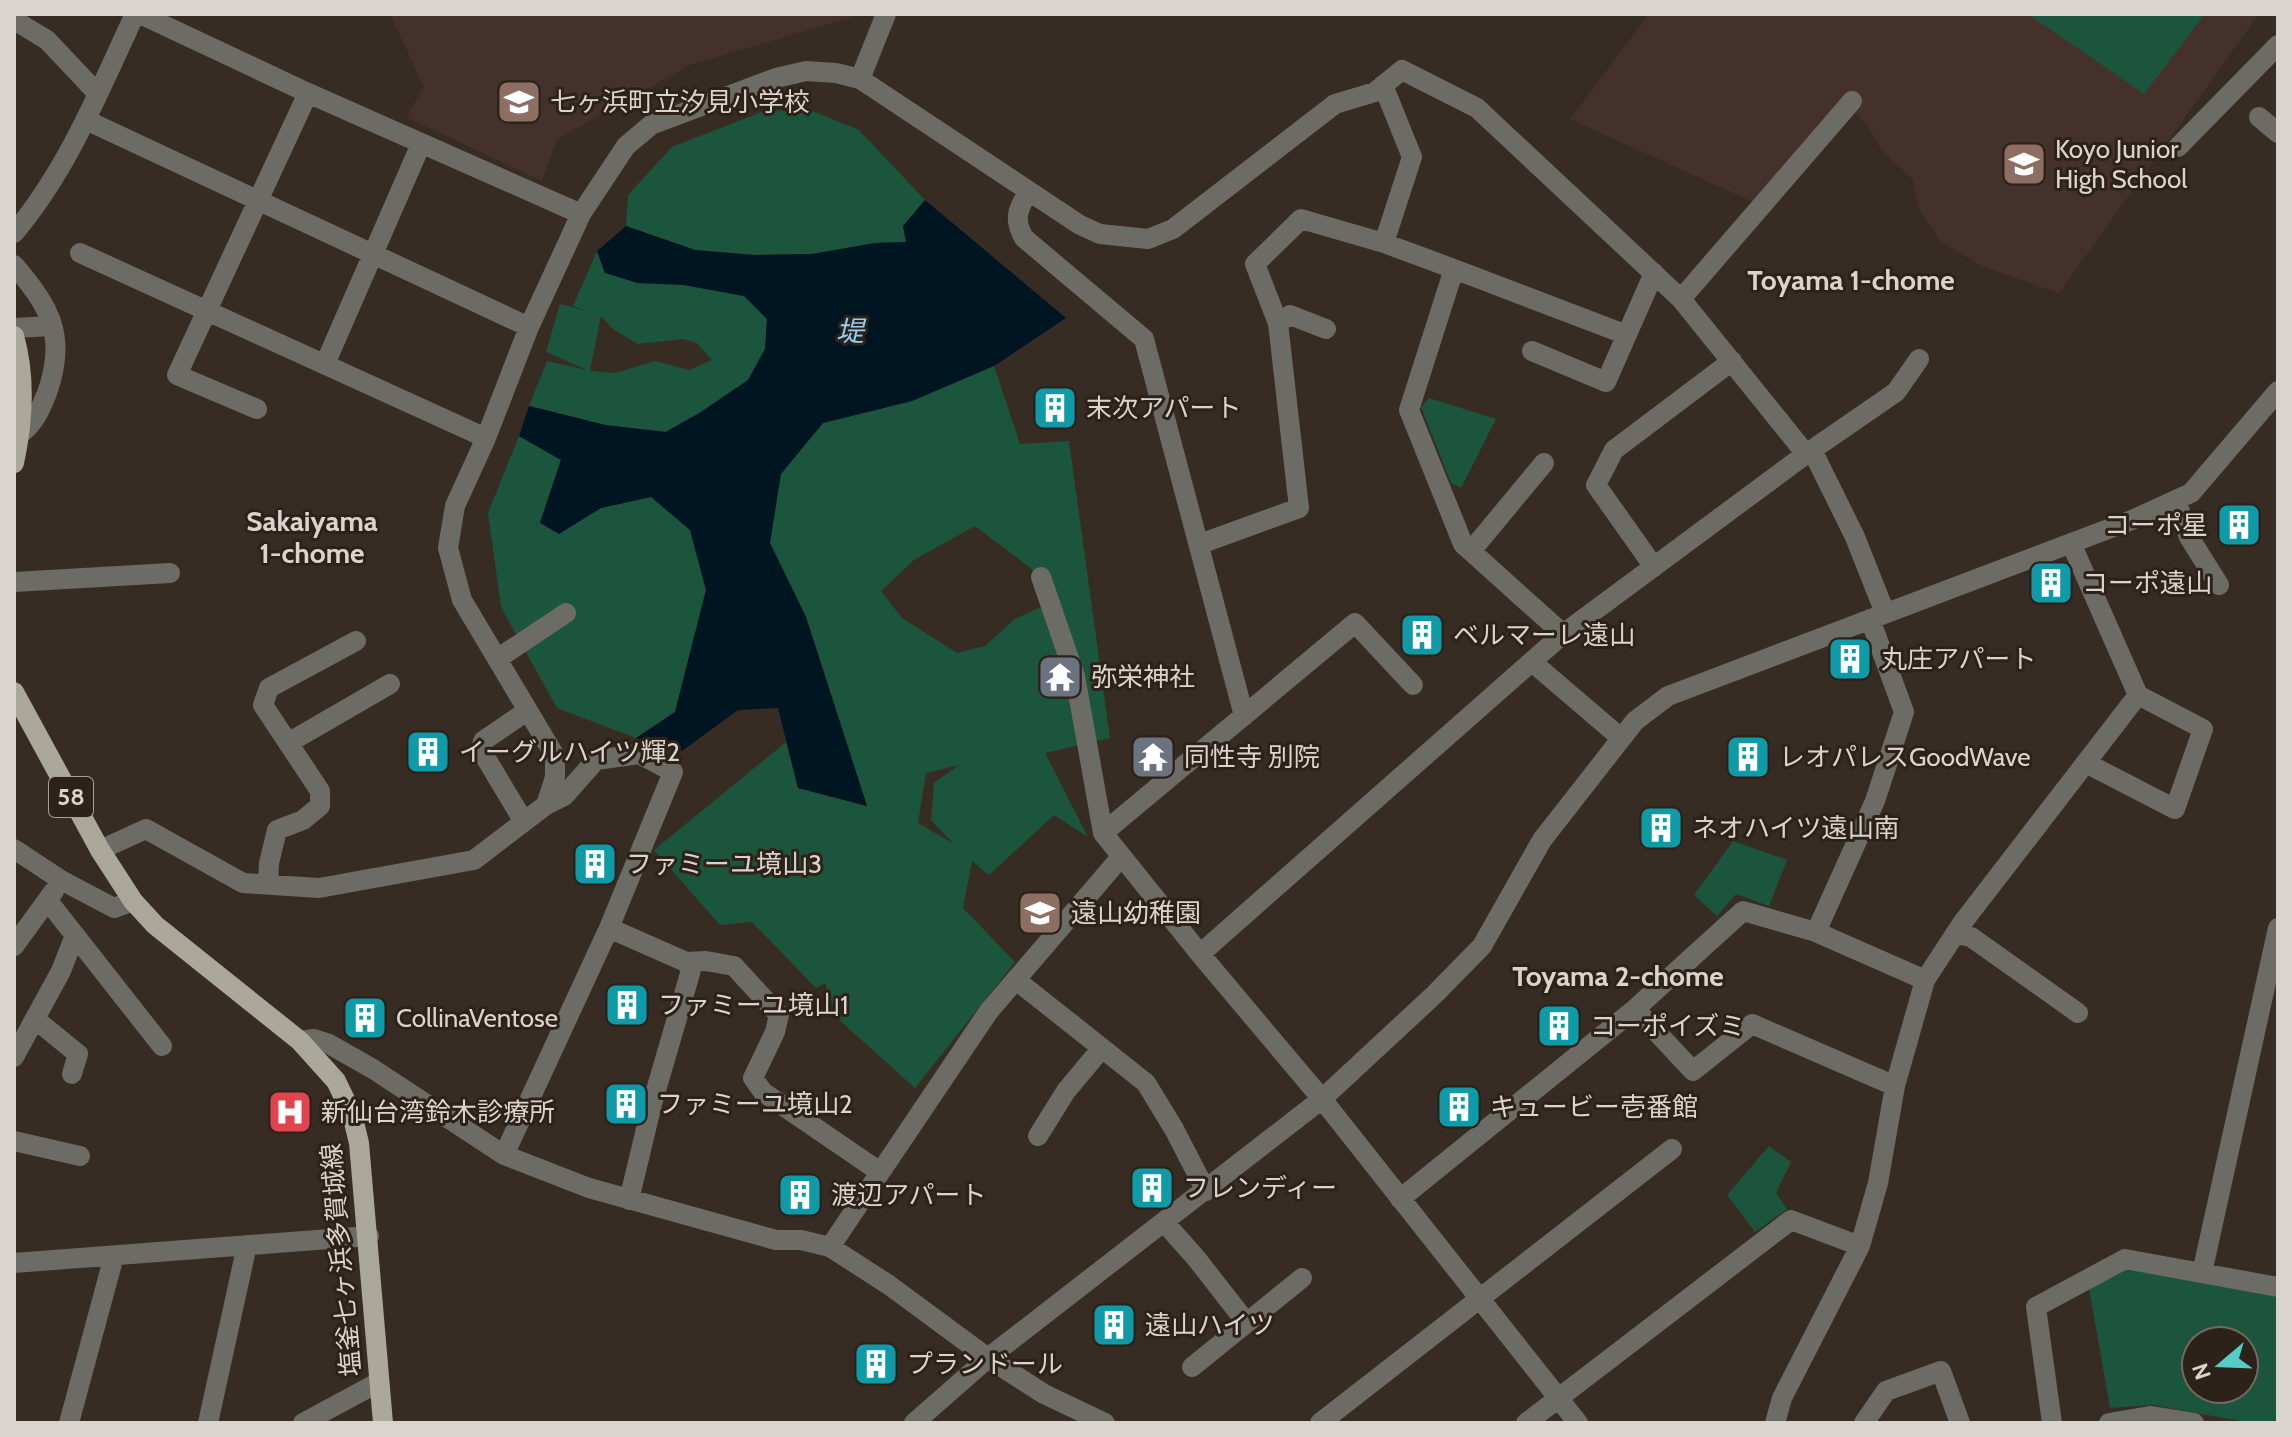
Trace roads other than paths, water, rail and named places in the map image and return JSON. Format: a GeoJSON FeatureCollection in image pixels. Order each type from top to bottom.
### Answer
{"type":"FeatureCollection","features":[{"type":"Feature","properties":{"kind":"main road"},"geometry":{"type":"LineString","coordinates":[[14,336],[21,378],[20,434],[14,463]]}},
{"type":"Feature","properties":{"kind":"main road","name":"塩釜七ヶ浜多賀城線"},"geometry":{"type":"LineString","coordinates":[[14,692],[100,850],[133,901],[155,925],[300,1041],[336,1081],[352,1114],[359,1143],[383,1423]]}},
{"type":"Feature","properties":{"kind":"street"},"geometry":{"type":"LineString","coordinates":[[14,233],[51,184],[137,14],[581,214]]}},
{"type":"Feature","properties":{"kind":"street"},"geometry":{"type":"LineString","coordinates":[[860,79],[886,14]]}},
{"type":"Feature","properties":{"kind":"street"},"geometry":{"type":"LineString","coordinates":[[14,20],[47,40],[98,94]]}},
{"type":"Feature","properties":{"kind":"street"},"geometry":{"type":"LineString","coordinates":[[2178,147],[2278,45]]}},
{"type":"Feature","properties":{"kind":"street"},"geometry":{"type":"LineString","coordinates":[[546,805],[555,777],[555,756],[462,600],[448,548],[455,506],[486,438],[529,327],[581,214],[626,146],[651,125],[776,78],[806,71],[836,73],[860,79],[1090,230],[1100,234],[1148,239],[1173,229],[1335,104],[1375,92],[1402,70],[1477,108],[1681,299],[1809,452],[1855,537],[1904,712],[1875,801],[1816,932]]}},
{"type":"Feature","properties":{"kind":"street"},"geometry":{"type":"LineString","coordinates":[[1383,85],[1412,157],[1384,243]]}},
{"type":"Feature","properties":{"kind":"street"},"geometry":{"type":"LineString","coordinates":[[257,409],[177,375],[308,93]]}},
{"type":"Feature","properties":{"kind":"street"},"geometry":{"type":"LineString","coordinates":[[1681,299],[1852,101]]}},
{"type":"Feature","properties":{"kind":"street"},"geometry":{"type":"LineString","coordinates":[[2259,117],[2278,133]]}},
{"type":"Feature","properties":{"kind":"street"},"geometry":{"type":"LineString","coordinates":[[86,120],[529,327]]}},
{"type":"Feature","properties":{"kind":"street"},"geometry":{"type":"LineString","coordinates":[[325,364],[421,144]]}},
{"type":"Feature","properties":{"kind":"street"},"geometry":{"type":"LineString","coordinates":[[1028,192],[1016,213],[1024,238],[1144,339],[1244,716]]}},
{"type":"Feature","properties":{"kind":"street"},"geometry":{"type":"LineString","coordinates":[[1200,544],[1299,508],[1278,323],[1255,264],[1301,219],[1384,243],[1627,335]]}},
{"type":"Feature","properties":{"kind":"street"},"geometry":{"type":"LineString","coordinates":[[80,253],[486,438]]}},
{"type":"Feature","properties":{"kind":"street"},"geometry":{"type":"LineString","coordinates":[[14,265],[38,292],[57,344],[53,375],[40,412],[30,427],[20,434]]}},
{"type":"Feature","properties":{"kind":"street"},"geometry":{"type":"LineString","coordinates":[[1454,269],[1409,410],[1463,544],[1563,634]]}},
{"type":"Feature","properties":{"kind":"street"},"geometry":{"type":"LineString","coordinates":[[1532,351],[1606,382],[1654,273]]}},
{"type":"Feature","properties":{"kind":"street"},"geometry":{"type":"LineString","coordinates":[[1278,323],[1290,315],[1326,329]]}},
{"type":"Feature","properties":{"kind":"street"},"geometry":{"type":"LineString","coordinates":[[14,328],[52,326]]}},
{"type":"Feature","properties":{"kind":"street"},"geometry":{"type":"LineString","coordinates":[[1200,954],[1563,634],[1809,452],[1896,392],[1919,359]]}},
{"type":"Feature","properties":{"kind":"street"},"geometry":{"type":"LineString","coordinates":[[1654,567],[1596,485],[1614,450],[1732,361]]}},
{"type":"Feature","properties":{"kind":"street"},"geometry":{"type":"LineString","coordinates":[[915,1423],[988,1358],[1322,1099],[1482,946],[1542,840],[1635,721],[1668,696],[2071,543],[2191,493],[2278,391]]}},
{"type":"Feature","properties":{"kind":"street"},"geometry":{"type":"LineString","coordinates":[[1471,551],[1544,463]]}},
{"type":"Feature","properties":{"kind":"street"},"geometry":{"type":"LineString","coordinates":[[2176,500],[2189,537],[2219,585]]}},
{"type":"Feature","properties":{"kind":"street"},"geometry":{"type":"LineString","coordinates":[[2071,543],[2138,695],[2203,729],[2175,809],[2086,763]]}},
{"type":"Feature","properties":{"kind":"street"},"geometry":{"type":"LineString","coordinates":[[14,582],[170,573]]}},
{"type":"Feature","properties":{"kind":"street"},"geometry":{"type":"LineString","coordinates":[[1041,577],[1075,676],[1103,833],[1322,1099],[1578,1423]]}},
{"type":"Feature","properties":{"kind":"street"},"geometry":{"type":"LineString","coordinates":[[497,659],[566,613]]}},
{"type":"Feature","properties":{"kind":"street"},"geometry":{"type":"LineString","coordinates":[[1103,833],[1355,623],[1413,685]]}},
{"type":"Feature","properties":{"kind":"street"},"geometry":{"type":"LineString","coordinates":[[268,885],[269,863],[277,830],[303,820],[320,806],[320,791],[263,705],[269,688],[356,641]]}},
{"type":"Feature","properties":{"kind":"street"},"geometry":{"type":"LineString","coordinates":[[1532,662],[1621,738]]}},
{"type":"Feature","properties":{"kind":"street"},"geometry":{"type":"LineString","coordinates":[[288,743],[390,684]]}},
{"type":"Feature","properties":{"kind":"street"},"geometry":{"type":"LineString","coordinates":[[1775,1423],[1782,1398],[1860,1246],[1878,1183],[1895,1086],[1925,980],[1955,934],[2138,695]]}},
{"type":"Feature","properties":{"kind":"street"},"geometry":{"type":"LineString","coordinates":[[524,822],[481,750],[483,741],[527,711]]}},
{"type":"Feature","properties":{"kind":"street"},"geometry":{"type":"LineString","coordinates":[[100,850],[146,829],[243,883],[319,888],[474,860],[546,805],[564,796],[596,760],[639,754],[673,772],[609,928],[504,1155]]}},
{"type":"Feature","properties":{"kind":"street"},"geometry":{"type":"LineString","coordinates":[[14,849],[61,880],[114,908],[133,901]]}},
{"type":"Feature","properties":{"kind":"street"},"geometry":{"type":"LineString","coordinates":[[830,1247],[989,1011],[1121,857]]}},
{"type":"Feature","properties":{"kind":"street"},"geometry":{"type":"LineString","coordinates":[[14,946],[61,880]]}},
{"type":"Feature","properties":{"kind":"street"},"geometry":{"type":"LineString","coordinates":[[48,901],[162,1046]]}},
{"type":"Feature","properties":{"kind":"street"},"geometry":{"type":"LineString","coordinates":[[1400,1199],[1635,1009],[1743,911],[1816,932],[1925,980]]}},
{"type":"Feature","properties":{"kind":"street"},"geometry":{"type":"LineString","coordinates":[[609,928],[686,962],[706,961],[734,966],[779,1015],[775,1032],[753,1078],[763,1092],[880,1172]]}},
{"type":"Feature","properties":{"kind":"street"},"geometry":{"type":"LineString","coordinates":[[2202,1273],[2278,928]]}},
{"type":"Feature","properties":{"kind":"street"},"geometry":{"type":"LineString","coordinates":[[1955,934],[1971,937],[2078,1013]]}},
{"type":"Feature","properties":{"kind":"street"},"geometry":{"type":"LineString","coordinates":[[14,1057],[61,971],[75,935]]}},
{"type":"Feature","properties":{"kind":"street"},"geometry":{"type":"LineString","coordinates":[[629,1200],[652,1104],[691,970],[686,962]]}},
{"type":"Feature","properties":{"kind":"street"},"geometry":{"type":"LineString","coordinates":[[1016,980],[1146,1083],[1206,1191]]}},
{"type":"Feature","properties":{"kind":"street"},"geometry":{"type":"LineString","coordinates":[[1635,1009],[1693,1071],[1752,1024],[1895,1086]]}},
{"type":"Feature","properties":{"kind":"street"},"geometry":{"type":"LineString","coordinates":[[35,1019],[78,1054],[72,1074]]}},
{"type":"Feature","properties":{"kind":"street"},"geometry":{"type":"LineString","coordinates":[[300,1041],[314,1039],[329,1044],[373,1069],[504,1155],[629,1200],[776,1240],[801,1240],[830,1247],[889,1285],[988,1358],[1044,1394],[1100,1422]]}},
{"type":"Feature","properties":{"kind":"street"},"geometry":{"type":"LineString","coordinates":[[1038,1136],[1066,1091],[1102,1048]]}},
{"type":"Feature","properties":{"kind":"street"},"geometry":{"type":"LineString","coordinates":[[14,1141],[80,1156]]}},
{"type":"Feature","properties":{"kind":"street"},"geometry":{"type":"LineString","coordinates":[[1320,1423],[1672,1149]]}},
{"type":"Feature","properties":{"kind":"street"},"geometry":{"type":"LineString","coordinates":[[1526,1423],[1791,1220],[1860,1246]]}},
{"type":"Feature","properties":{"kind":"street"},"geometry":{"type":"LineString","coordinates":[[1164,1222],[1246,1322]]}},
{"type":"Feature","properties":{"kind":"street"},"geometry":{"type":"LineString","coordinates":[[14,1263],[369,1236]]}},
{"type":"Feature","properties":{"kind":"street"},"geometry":{"type":"LineString","coordinates":[[208,1423],[247,1245]]}},
{"type":"Feature","properties":{"kind":"street"},"geometry":{"type":"LineString","coordinates":[[69,1423],[114,1256]]}},
{"type":"Feature","properties":{"kind":"street"},"geometry":{"type":"LineString","coordinates":[[2052,1423],[2036,1307],[2125,1259],[2278,1287]]}},
{"type":"Feature","properties":{"kind":"street"},"geometry":{"type":"LineString","coordinates":[[1192,1367],[1302,1278]]}},
{"type":"Feature","properties":{"kind":"street"},"geometry":{"type":"LineString","coordinates":[[1864,1423],[1886,1391],[1941,1371],[1960,1423]]}},
{"type":"Feature","properties":{"kind":"street"},"geometry":{"type":"LineString","coordinates":[[303,1423],[379,1382]]}},
{"type":"Feature","properties":{"kind":"street"},"geometry":{"type":"LineString","coordinates":[[2109,1423],[2150,1416],[2194,1423]]}},
{"type":"Feature","properties":{"kind":"water","name":"堤"},"geometry":{"type":"Polygon","coordinates":[[[925,200],[1066,318],[994,366],[912,401],[823,423],[781,474],[770,543],[806,617],[867,806],[798,788],[778,708],[738,710],[682,751],[636,738],[675,712],[706,590],[690,530],[651,497],[601,508],[559,534],[540,523],[561,460],[519,436],[529,406],[605,425],[666,432],[748,380],[765,349],[767,319],[744,296],[684,285],[638,283],[605,273],[597,251],[626,226],[695,250],[754,255],[812,254],[875,243],[906,242],[903,226],[925,200]]]}},
{"type":"Feature","properties":{"kind":"place","name":"七ヶ浜町立汐見小学校"},"geometry":{"type":"Point","coordinates":[519,102]}},
{"type":"Feature","properties":{"kind":"place","name":"Koyo Junior High School"},"geometry":{"type":"Point","coordinates":[2024,164]}},
{"type":"Feature","properties":{"kind":"place","name":"末次アパート"},"geometry":{"type":"Point","coordinates":[1055,408]}},
{"type":"Feature","properties":{"kind":"place","name":"コーポ星"},"geometry":{"type":"Point","coordinates":[2239,525]}},
{"type":"Feature","properties":{"kind":"place","name":"コーポ遠山"},"geometry":{"type":"Point","coordinates":[2051,583]}},
{"type":"Feature","properties":{"kind":"place","name":"ベルマーレ遠山"},"geometry":{"type":"Point","coordinates":[1422,635]}},
{"type":"Feature","properties":{"kind":"place","name":"丸庄アパート"},"geometry":{"type":"Point","coordinates":[1850,659]}},
{"type":"Feature","properties":{"kind":"place","name":"弥栄神社"},"geometry":{"type":"Point","coordinates":[1060,677]}},
{"type":"Feature","properties":{"kind":"place","name":"イーグルハイツ輝2"},"geometry":{"type":"Point","coordinates":[428,752]}},
{"type":"Feature","properties":{"kind":"place","name":"同性寺 別院"},"geometry":{"type":"Point","coordinates":[1153,757]}},
{"type":"Feature","properties":{"kind":"place","name":"レオパレスGoodWave"},"geometry":{"type":"Point","coordinates":[1748,757]}},
{"type":"Feature","properties":{"kind":"place","name":"ネオハイツ遠山南"},"geometry":{"type":"Point","coordinates":[1661,828]}},
{"type":"Feature","properties":{"kind":"place","name":"ファミーユ境山3"},"geometry":{"type":"Point","coordinates":[595,864]}},
{"type":"Feature","properties":{"kind":"place","name":"遠山幼稚園"},"geometry":{"type":"Point","coordinates":[1040,913]}},
{"type":"Feature","properties":{"kind":"place","name":"ファミーユ境山1"},"geometry":{"type":"Point","coordinates":[627,1005]}},
{"type":"Feature","properties":{"kind":"place","name":"CollinaVentose"},"geometry":{"type":"Point","coordinates":[365,1018]}},
{"type":"Feature","properties":{"kind":"place","name":"コーポイズミ"},"geometry":{"type":"Point","coordinates":[1559,1026]}},
{"type":"Feature","properties":{"kind":"place","name":"ファミーユ境山2"},"geometry":{"type":"Point","coordinates":[626,1104]}},
{"type":"Feature","properties":{"kind":"place","name":"キュービー壱番館"},"geometry":{"type":"Point","coordinates":[1459,1107]}},
{"type":"Feature","properties":{"kind":"place","name":"新仙台湾鈴木診療所"},"geometry":{"type":"Point","coordinates":[290,1112]}},
{"type":"Feature","properties":{"kind":"place","name":"フレンディー"},"geometry":{"type":"Point","coordinates":[1152,1188]}},
{"type":"Feature","properties":{"kind":"place","name":"渡辺アパート"},"geometry":{"type":"Point","coordinates":[800,1195]}},
{"type":"Feature","properties":{"kind":"place","name":"遠山ハイツ"},"geometry":{"type":"Point","coordinates":[1114,1325]}},
{"type":"Feature","properties":{"kind":"place","name":"プランドール"},"geometry":{"type":"Point","coordinates":[876,1364]}},
{"type":"Feature","properties":{"kind":"district","name":"Toyama 1-chome"},"geometry":{"type":"Point","coordinates":[1851,280]}},
{"type":"Feature","properties":{"kind":"district","name":"Sakaiyama 1-chome"},"geometry":{"type":"Point","coordinates":[312,537]}},
{"type":"Feature","properties":{"kind":"district","name":"Toyama 2-chome"},"geometry":{"type":"Point","coordinates":[1618,976]}}]}
